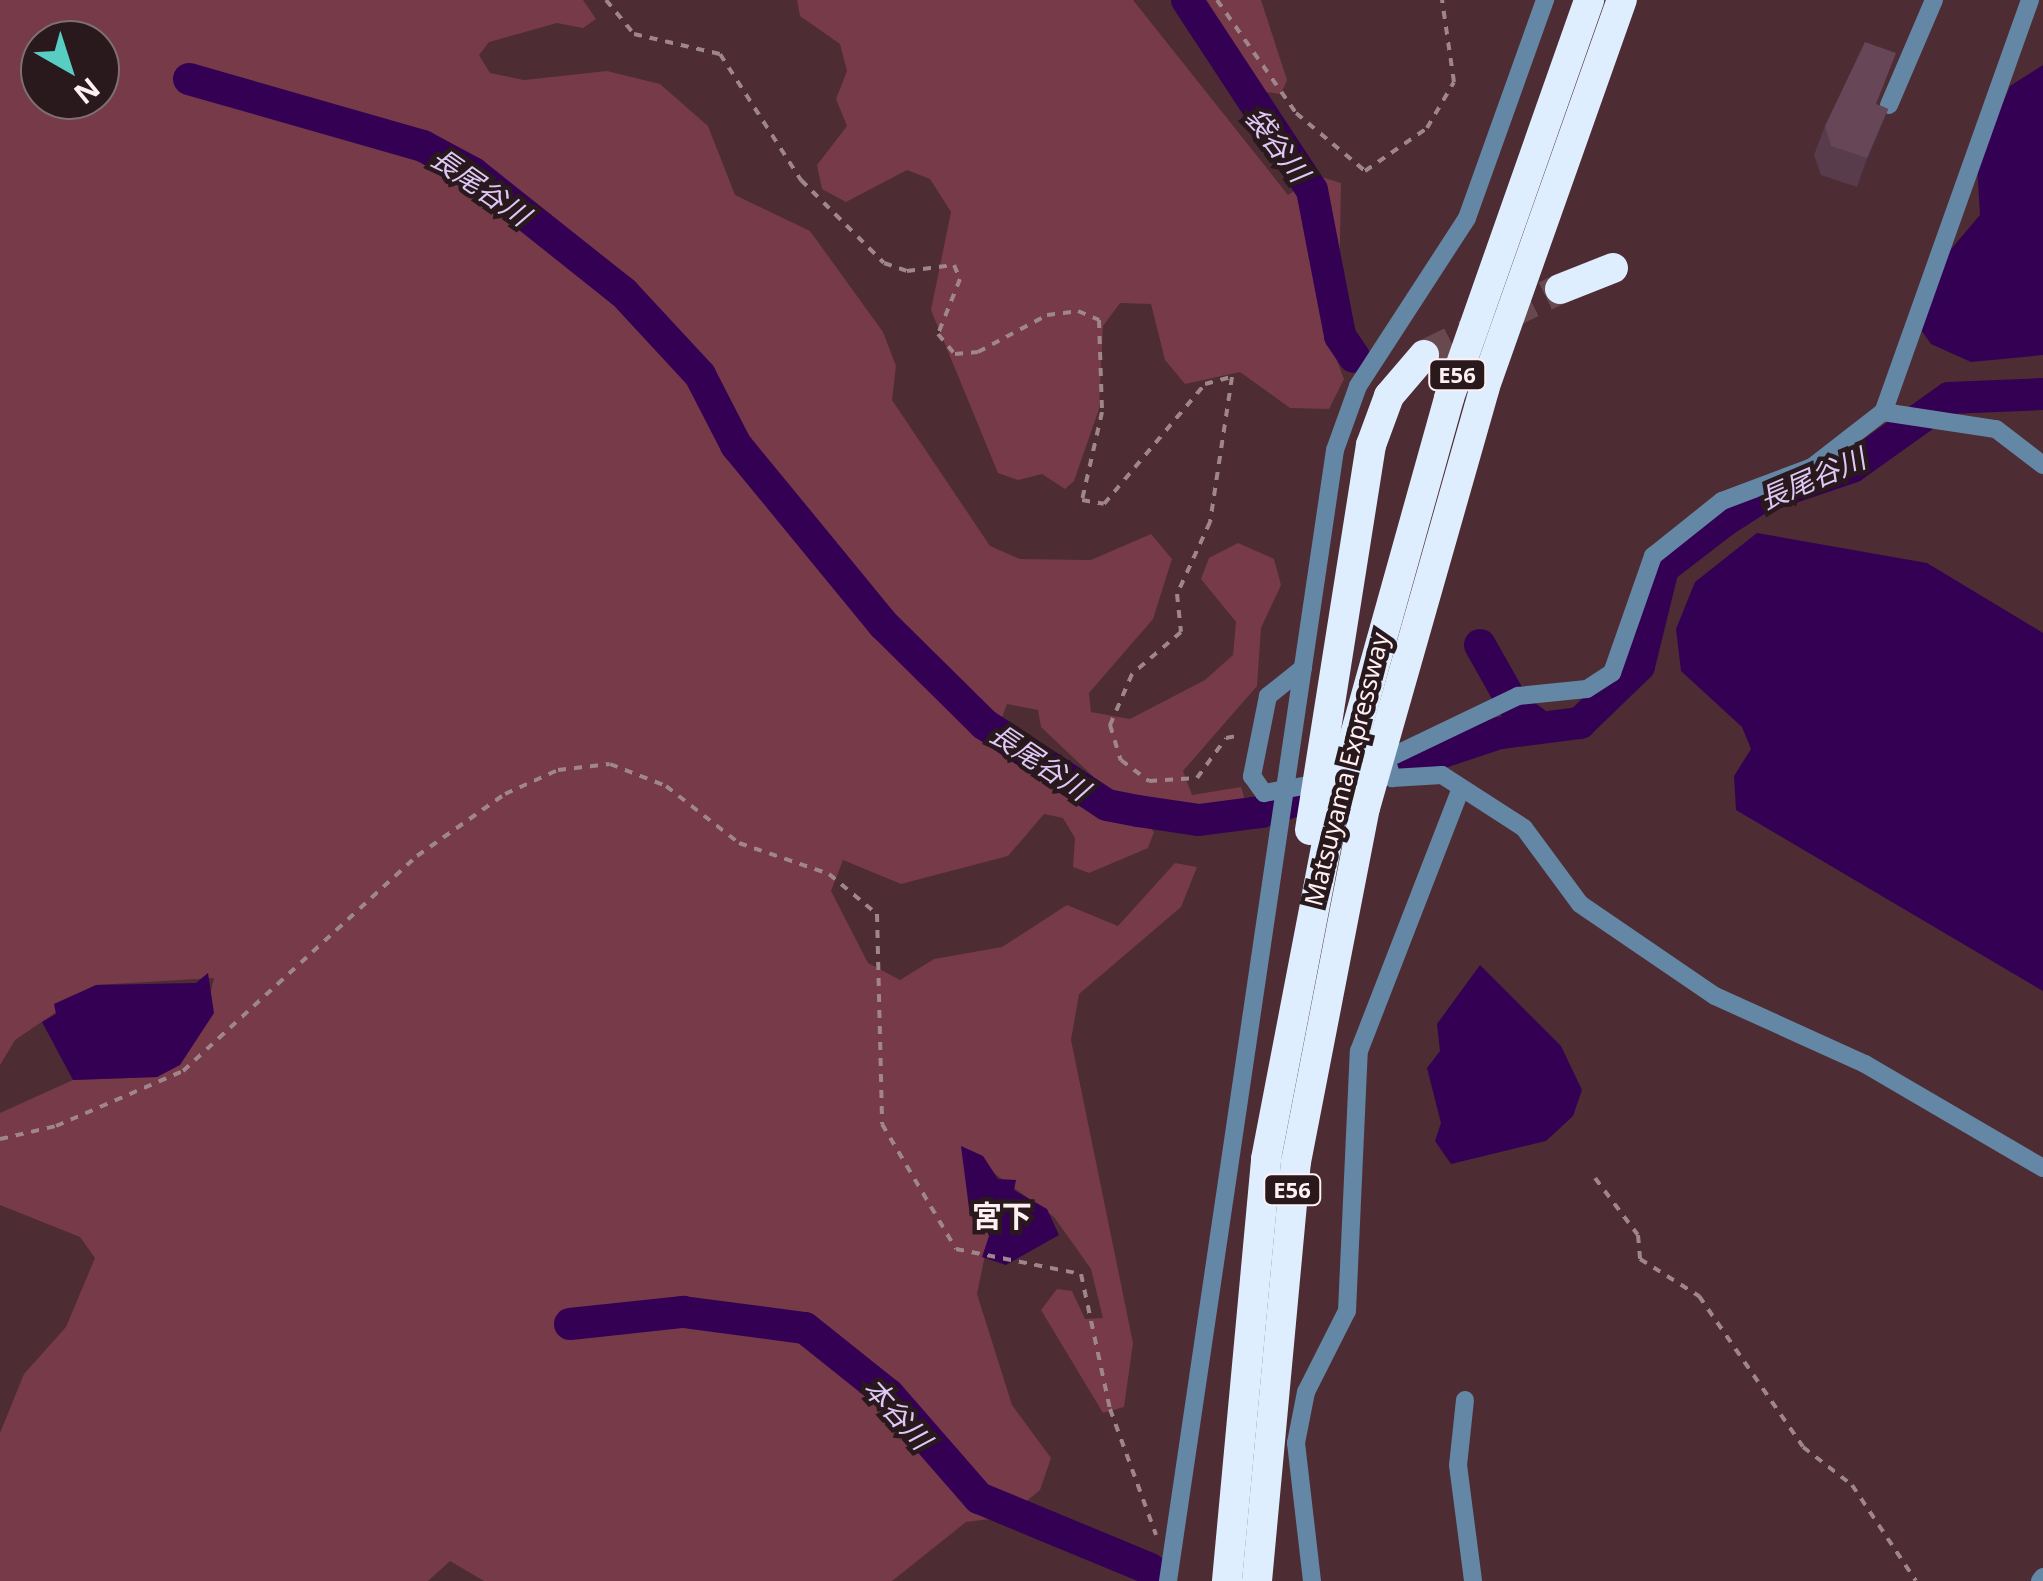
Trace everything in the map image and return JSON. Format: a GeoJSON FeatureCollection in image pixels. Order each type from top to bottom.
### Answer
{"type":"FeatureCollection","features":[{"type":"Feature","properties":{"kind":"highway","name":"Matsuyama Expressway"},"geometry":{"type":"LineString","coordinates":[[1242,1579],[1252,1270],[1320,825],[1335,761],[1449,398],[1589,0]]}},
{"type":"Feature","properties":{"kind":"highway","name":"Matsuyama Expressway"},"geometry":{"type":"LineString","coordinates":[[1242,1579],[1296,1162],[1366,808],[1387,760],[1484,389],[1622,0]]}},
{"type":"Feature","properties":{"kind":"highway"},"geometry":{"type":"LineString","coordinates":[[1552,193],[1633,0]]}},
{"type":"Feature","properties":{"kind":"highway"},"geometry":{"type":"LineString","coordinates":[[1560,289],[1612,268]]}},
{"type":"Feature","properties":{"kind":"highway"},"geometry":{"type":"LineString","coordinates":[[1335,761],[1370,445],[1389,396],[1424,355]]}},
{"type":"Feature","properties":{"kind":"street"},"geometry":{"type":"LineString","coordinates":[[1169,1576],[1274,842],[1304,668],[1322,505],[1347,411],[1467,218],[1545,0]]}},
{"type":"Feature","properties":{"kind":"street"},"geometry":{"type":"LineString","coordinates":[[1890,105],[1934,0]]}},
{"type":"Feature","properties":{"kind":"street"},"geometry":{"type":"LineString","coordinates":[[1304,668],[1274,685],[1252,776],[1264,793],[1387,760],[1518,696],[1586,689],[1612,673],[1653,556],[1722,502],[1812,467],[1883,412],[2030,0]]}},
{"type":"Feature","properties":{"kind":"street"},"geometry":{"type":"LineString","coordinates":[[1883,412],[2012,436],[2043,465]]}},
{"type":"Feature","properties":{"kind":"street"},"geometry":{"type":"LineString","coordinates":[[1387,760],[1442,774],[1548,850],[1580,904],[1715,996],[1866,1064],[2043,1168]]}},
{"type":"Feature","properties":{"kind":"street"},"geometry":{"type":"LineString","coordinates":[[1312,1581],[1296,1444],[1306,1392],[1347,1311],[1358,1051],[1460,790]]}},
{"type":"Feature","properties":{"kind":"street"},"geometry":{"type":"LineString","coordinates":[[1465,1400],[1458,1465],[1473,1581]]}},
{"type":"Feature","properties":{"kind":"path"},"geometry":{"type":"LineString","coordinates":[[606,0],[634,34],[720,54],[801,180],[884,262],[907,271],[954,264],[960,279],[938,330],[948,349],[968,356],[1047,315],[1095,316],[1105,360],[1082,500],[1104,504],[1205,384],[1232,377],[1210,522],[1177,594],[1181,632],[1132,674],[1110,724],[1121,760],[1149,781],[1198,778],[1226,738],[1261,738]]}},
{"type":"Feature","properties":{"kind":"path"},"geometry":{"type":"LineString","coordinates":[[1217,0],[1296,113],[1365,171],[1428,128],[1454,82],[1442,0]]}},
{"type":"Feature","properties":{"kind":"path"},"geometry":{"type":"LineString","coordinates":[[0,1138],[67,1119],[183,1071],[417,856],[505,794],[558,770],[610,764],[652,780],[740,842],[861,892],[877,914],[882,1124],[956,1250],[1081,1274],[1130,1476],[1169,1576]]}},
{"type":"Feature","properties":{"kind":"path"},"geometry":{"type":"LineString","coordinates":[[1596,1178],[1638,1236],[1640,1259],[1699,1296],[1803,1448],[1852,1484],[1916,1581]]}},
{"type":"Feature","properties":{"kind":"shaded area"},"geometry":{"type":"Polygon","coordinates":[[[0,0],[583,0],[596,19],[583,28],[557,23],[489,42],[479,55],[490,73],[524,80],[607,71],[660,84],[708,126],[735,195],[810,231],[883,332],[896,366],[892,400],[990,546],[1020,559],[1091,560],[1151,534],[1172,559],[1153,619],[1089,693],[1091,712],[1130,719],[1205,680],[1233,655],[1236,622],[1201,579],[1209,558],[1238,543],[1274,559],[1281,585],[1261,628],[1257,686],[1183,771],[1192,795],[1241,787],[1247,807],[1174,812],[1120,802],[1041,727],[1038,710],[1007,704],[1001,720],[1028,766],[1082,807],[1141,818],[1154,832],[1148,848],[1089,873],[1073,867],[1075,838],[1063,818],[1044,814],[1008,856],[901,884],[843,860],[831,891],[868,963],[900,980],[934,959],[1002,947],[1067,905],[1118,926],[1175,863],[1197,867],[1181,907],[1079,994],[1071,1040],[1133,1343],[1124,1407],[1103,1413],[1041,1310],[1057,1289],[1072,1291],[1085,1319],[1103,1318],[1091,1269],[1054,1217],[987,1168],[968,1180],[989,1236],[977,1294],[1012,1405],[1051,1458],[1040,1490],[1007,1517],[966,1522],[892,1581],[484,1581],[450,1561],[428,1581],[0,1581],[0,1433],[24,1374],[66,1327],[95,1258],[80,1237],[0,1205],[0,1113],[73,1080],[157,1077],[203,1025],[214,978],[96,985],[15,1040],[0,1065],[0,0]]]}},
{"type":"Feature","properties":{"kind":"shaded area"},"geometry":{"type":"Polygon","coordinates":[[[797,0],[1133,0],[1288,195],[1318,176],[1341,183],[1339,295],[1327,335],[1344,379],[1329,409],[1290,408],[1240,372],[1185,384],[1165,360],[1151,304],[1120,303],[1103,326],[1099,409],[1074,481],[1065,489],[1042,474],[1018,480],[998,473],[931,310],[951,212],[930,179],[907,170],[846,202],[822,189],[817,165],[847,126],[836,99],[847,71],[840,44],[800,16],[797,0]]]}},
{"type":"Feature","properties":{"kind":"shaded area"},"geometry":{"type":"Polygon","coordinates":[[[1205,0],[1261,0],[1287,80],[1281,94],[1258,91],[1205,0]]]}},
{"type":"Feature","properties":{"kind":"shaded area"},"geometry":{"type":"Polygon","coordinates":[[[2043,65],[2043,355],[1971,362],[1931,344],[1919,327],[1946,255],[1980,215],[1977,164],[2010,86],[2043,65]]]}},
{"type":"Feature","properties":{"kind":"shaded area"},"geometry":{"type":"Polygon","coordinates":[[[1757,533],[1927,563],[2043,633],[2043,991],[1736,810],[1734,776],[1751,749],[1742,727],[1681,671],[1676,629],[1695,582],[1757,533]]]}},
{"type":"Feature","properties":{"kind":"shaded area"},"geometry":{"type":"Polygon","coordinates":[[[1480,965],[1561,1046],[1582,1090],[1573,1116],[1546,1141],[1451,1164],[1435,1141],[1441,1123],[1427,1068],[1440,1051],[1437,1024],[1480,965]]]}},
{"type":"Feature","properties":{"kind":"shaded area"},"geometry":{"type":"Polygon","coordinates":[[[208,973],[214,1013],[180,1065],[157,1077],[73,1080],[42,1022],[56,1014],[54,1004],[96,985],[196,983],[208,973]]]}},
{"type":"Feature","properties":{"kind":"shaded area"},"geometry":{"type":"Polygon","coordinates":[[[961,1146],[983,1156],[998,1179],[1016,1180],[1014,1190],[1047,1209],[1059,1235],[1006,1265],[982,1257],[989,1236],[984,1220],[970,1216],[961,1146]]]}},
{"type":"Feature","properties":{"kind":"building"},"geometry":{"type":"Polygon","coordinates":[[[1865,42],[1896,53],[1876,104],[1888,109],[1867,158],[1831,146],[1825,126],[1865,42]]]}},
{"type":"Feature","properties":{"kind":"waterway","name":"袋谷川"},"geometry":{"type":"LineString","coordinates":[[1187,0],[1312,190],[1340,336],[1354,357]]}},
{"type":"Feature","properties":{"kind":"waterway","name":"長尾谷川"},"geometry":{"type":"LineString","coordinates":[[189,79],[423,146],[473,173],[624,293],[700,375],[736,445],[884,625],[984,724],[1107,805],[1138,811],[1199,820],[1261,812],[1500,733],[1580,723],[1639,666],[1663,568],[1724,521],[1758,499],[1852,467],[1949,398],[2043,394]]}},
{"type":"Feature","properties":{"kind":"waterway","name":"袋谷川"},"geometry":{"type":"LineString","coordinates":[[1480,645],[1516,709],[1537,724]]}},
{"type":"Feature","properties":{"kind":"waterway","name":"本谷川"},"geometry":{"type":"LineString","coordinates":[[570,1324],[683,1312],[805,1328],[889,1395],[979,1498],[1150,1569]]}},
{"type":"Feature","properties":{"kind":"tunnel"},"geometry":{"type":"LineString","coordinates":[[1424,355],[1560,289]]}},
{"type":"Feature","properties":{"kind":"district","name":"宮下"},"geometry":{"type":"Point","coordinates":[1002,1216]}}]}
